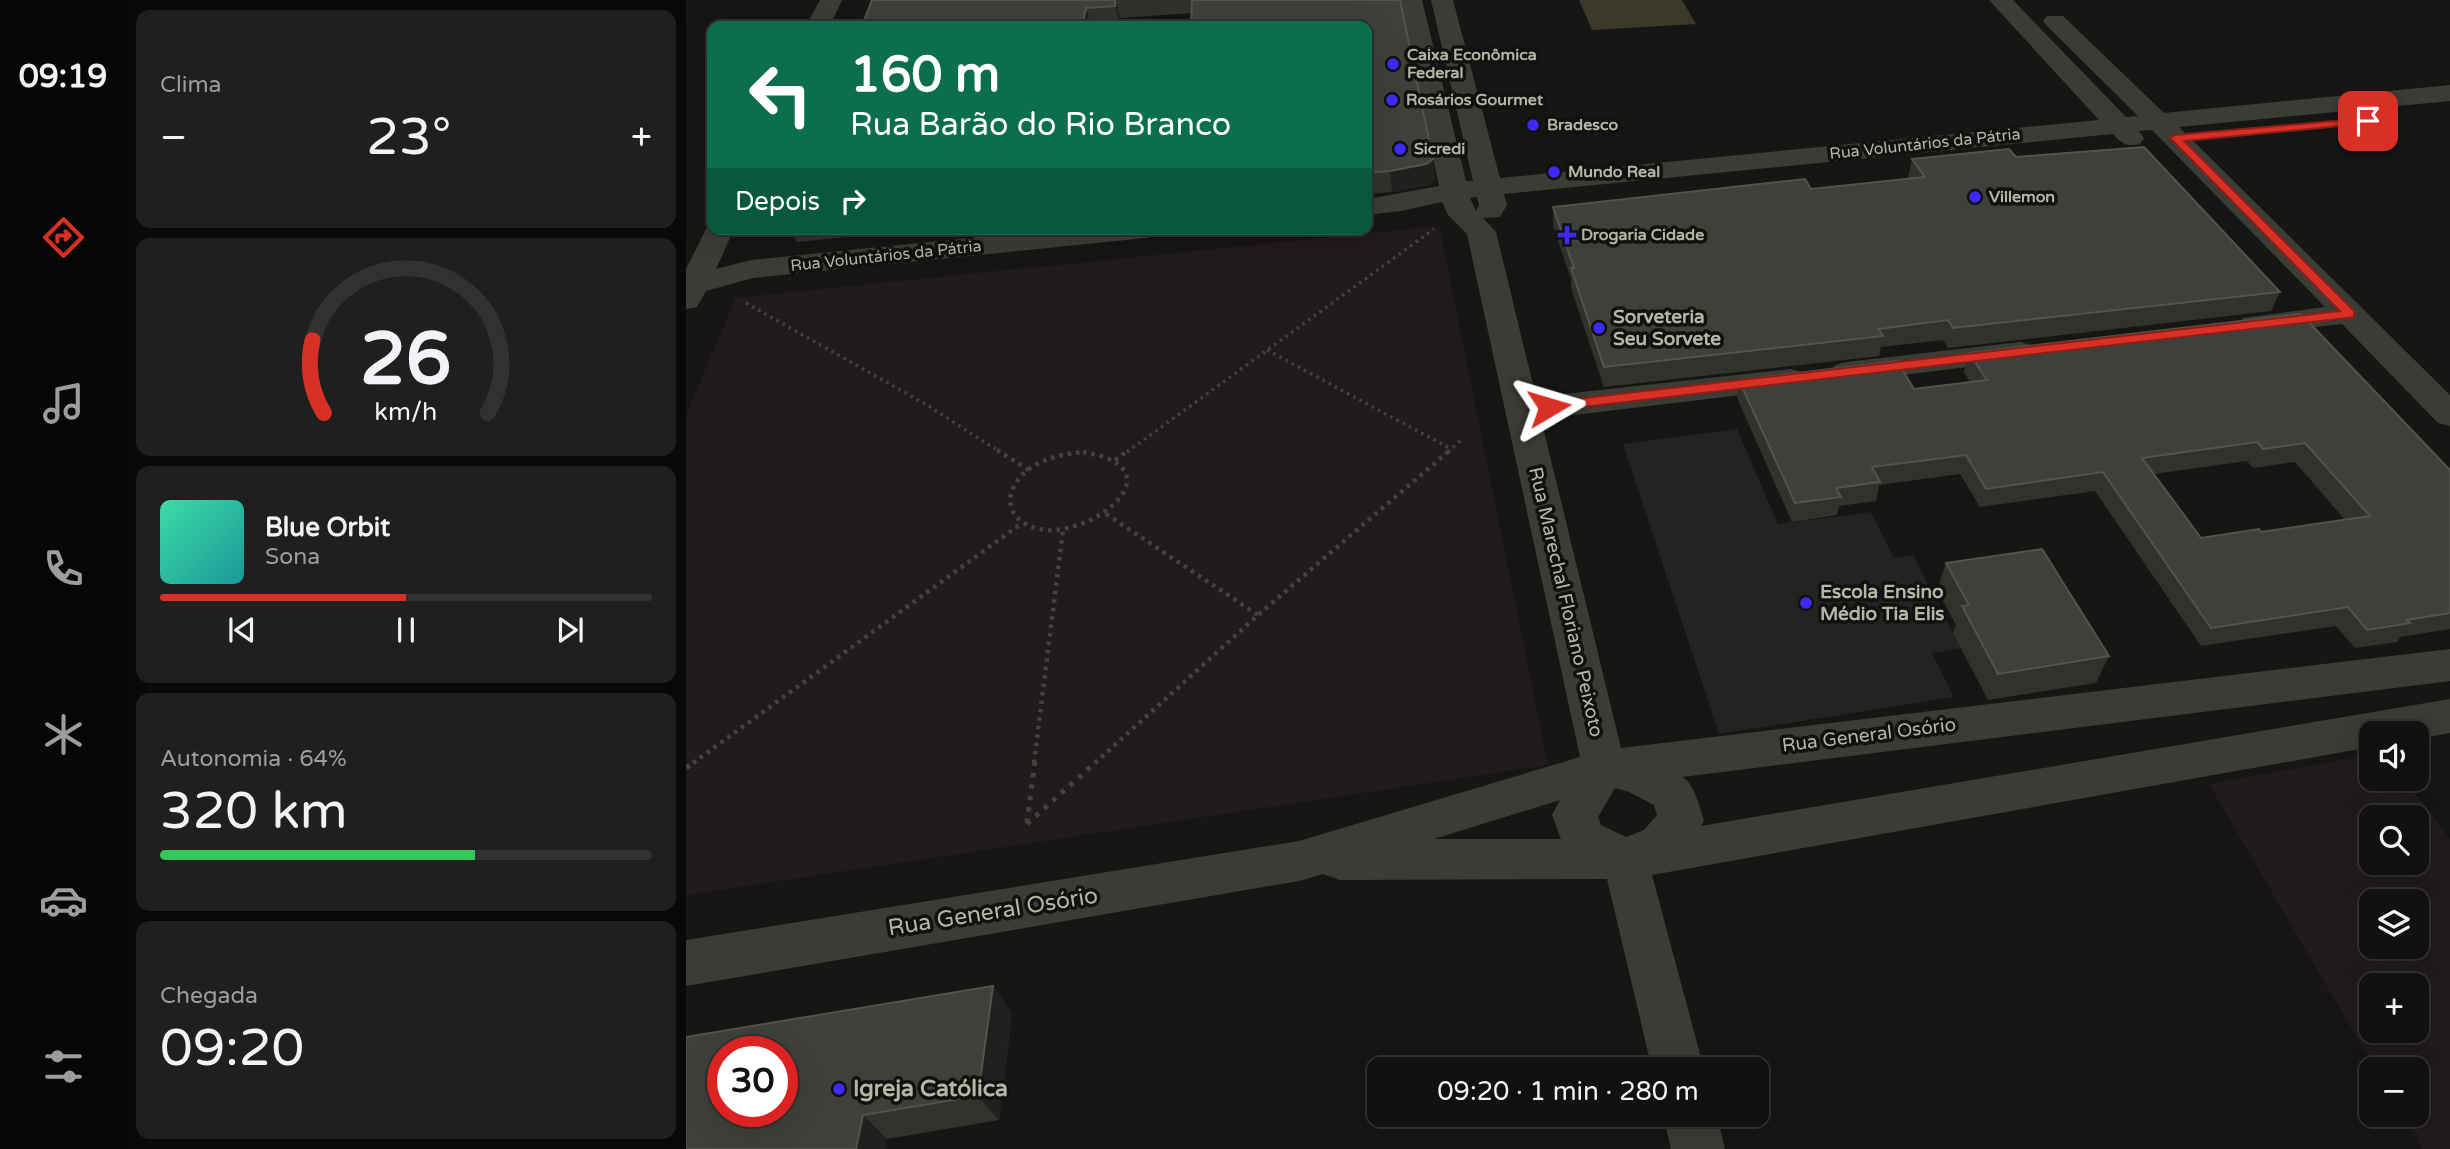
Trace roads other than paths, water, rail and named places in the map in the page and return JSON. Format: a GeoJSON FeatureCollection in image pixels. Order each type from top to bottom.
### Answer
{"type":"FeatureCollection","features":[{"type":"Feature","properties":{"kind":"street"},"geometry":{"type":"LineString","coordinates":[[820,21],[831,0]]}},
{"type":"Feature","properties":{"kind":"street","name":"Rua Marechal Floriano Peixoto"},"geometry":{"type":"LineString","coordinates":[[1411,0],[1475,205]]}},
{"type":"Feature","properties":{"kind":"street","name":"Rua Marechal Floriano Peixoto"},"geometry":{"type":"LineString","coordinates":[[1442,0],[1475,205],[1604,768]]}},
{"type":"Feature","properties":{"kind":"street"},"geometry":{"type":"LineString","coordinates":[[2000,0],[2134,140]]}},
{"type":"Feature","properties":{"kind":"street"},"geometry":{"type":"LineString","coordinates":[[2034,0],[2450,415]]}},
{"type":"Feature","properties":{"kind":"street","name":"Rua Voluntários da Pátria"},"geometry":{"type":"LineString","coordinates":[[1372,206],[1401,203],[1475,205],[2134,140],[2165,130],[2450,93]]}},
{"type":"Feature","properties":{"kind":"street","name":"Rua Voluntários da Pátria"},"geometry":{"type":"LineString","coordinates":[[2165,130],[2450,114]]}},
{"type":"Feature","properties":{"kind":"street"},"geometry":{"type":"LineString","coordinates":[[691,280],[717,235]]}},
{"type":"Feature","properties":{"kind":"street","name":"Rua Voluntários da Pátria"},"geometry":{"type":"LineString","coordinates":[[691,280],[751,270],[1088,235]]}},
{"type":"Feature","properties":{"kind":"street"},"geometry":{"type":"LineString","coordinates":[[2275,290],[2330,349]]}},
{"type":"Feature","properties":{"kind":"street"},"geometry":{"type":"LineString","coordinates":[[2220,329],[2350,314]]}},
{"type":"Feature","properties":{"kind":"street"},"geometry":{"type":"LineString","coordinates":[[1522,410],[2056,348]]}},
{"type":"Feature","properties":{"kind":"street","name":"Rua General Osório"},"geometry":{"type":"LineString","coordinates":[[686,963],[1300,861],[1604,768],[2450,665]]}},
{"type":"Feature","properties":{"kind":"street","name":"Rua General Osório"},"geometry":{"type":"LineString","coordinates":[[1300,861],[1625,859],[2450,716]]}},
{"type":"Feature","properties":{"kind":"street"},"geometry":{"type":"LineString","coordinates":[[1625,859],[1660,844],[1681,820],[1672,793],[1640,776],[1604,768],[1575,815],[1583,838],[1625,859],[1675,1057]]}},
{"type":"Feature","properties":{"kind":"street"},"geometry":{"type":"LineString","coordinates":[[1693,1127],[1699,1149]]}},
{"type":"Feature","properties":{"kind":"place","name":"Caixa Econômica Federal"},"geometry":{"type":"Point","coordinates":[1393,64]}},
{"type":"Feature","properties":{"kind":"place","name":"Rosários Gourmet"},"geometry":{"type":"Point","coordinates":[1392,100]}},
{"type":"Feature","properties":{"kind":"place","name":"Bradesco"},"geometry":{"type":"Point","coordinates":[1533,125]}},
{"type":"Feature","properties":{"kind":"place","name":"Sicredi"},"geometry":{"type":"Point","coordinates":[1400,149]}},
{"type":"Feature","properties":{"kind":"place","name":"Mundo Real"},"geometry":{"type":"Point","coordinates":[1554,172]}},
{"type":"Feature","properties":{"kind":"place","name":"Villemon"},"geometry":{"type":"Point","coordinates":[1975,197]}},
{"type":"Feature","properties":{"kind":"place","name":"Drogaria Cidade"},"geometry":{"type":"Point","coordinates":[1567,235]}},
{"type":"Feature","properties":{"kind":"place","name":"Sorveteria Seu Sorvete"},"geometry":{"type":"Point","coordinates":[1599,328]}},
{"type":"Feature","properties":{"kind":"place","name":"Escola Ensino Médio Tia Elis"},"geometry":{"type":"Point","coordinates":[1806,603]}},
{"type":"Feature","properties":{"kind":"place","name":"Igreja Católica"},"geometry":{"type":"Point","coordinates":[839,1089]}}]}
